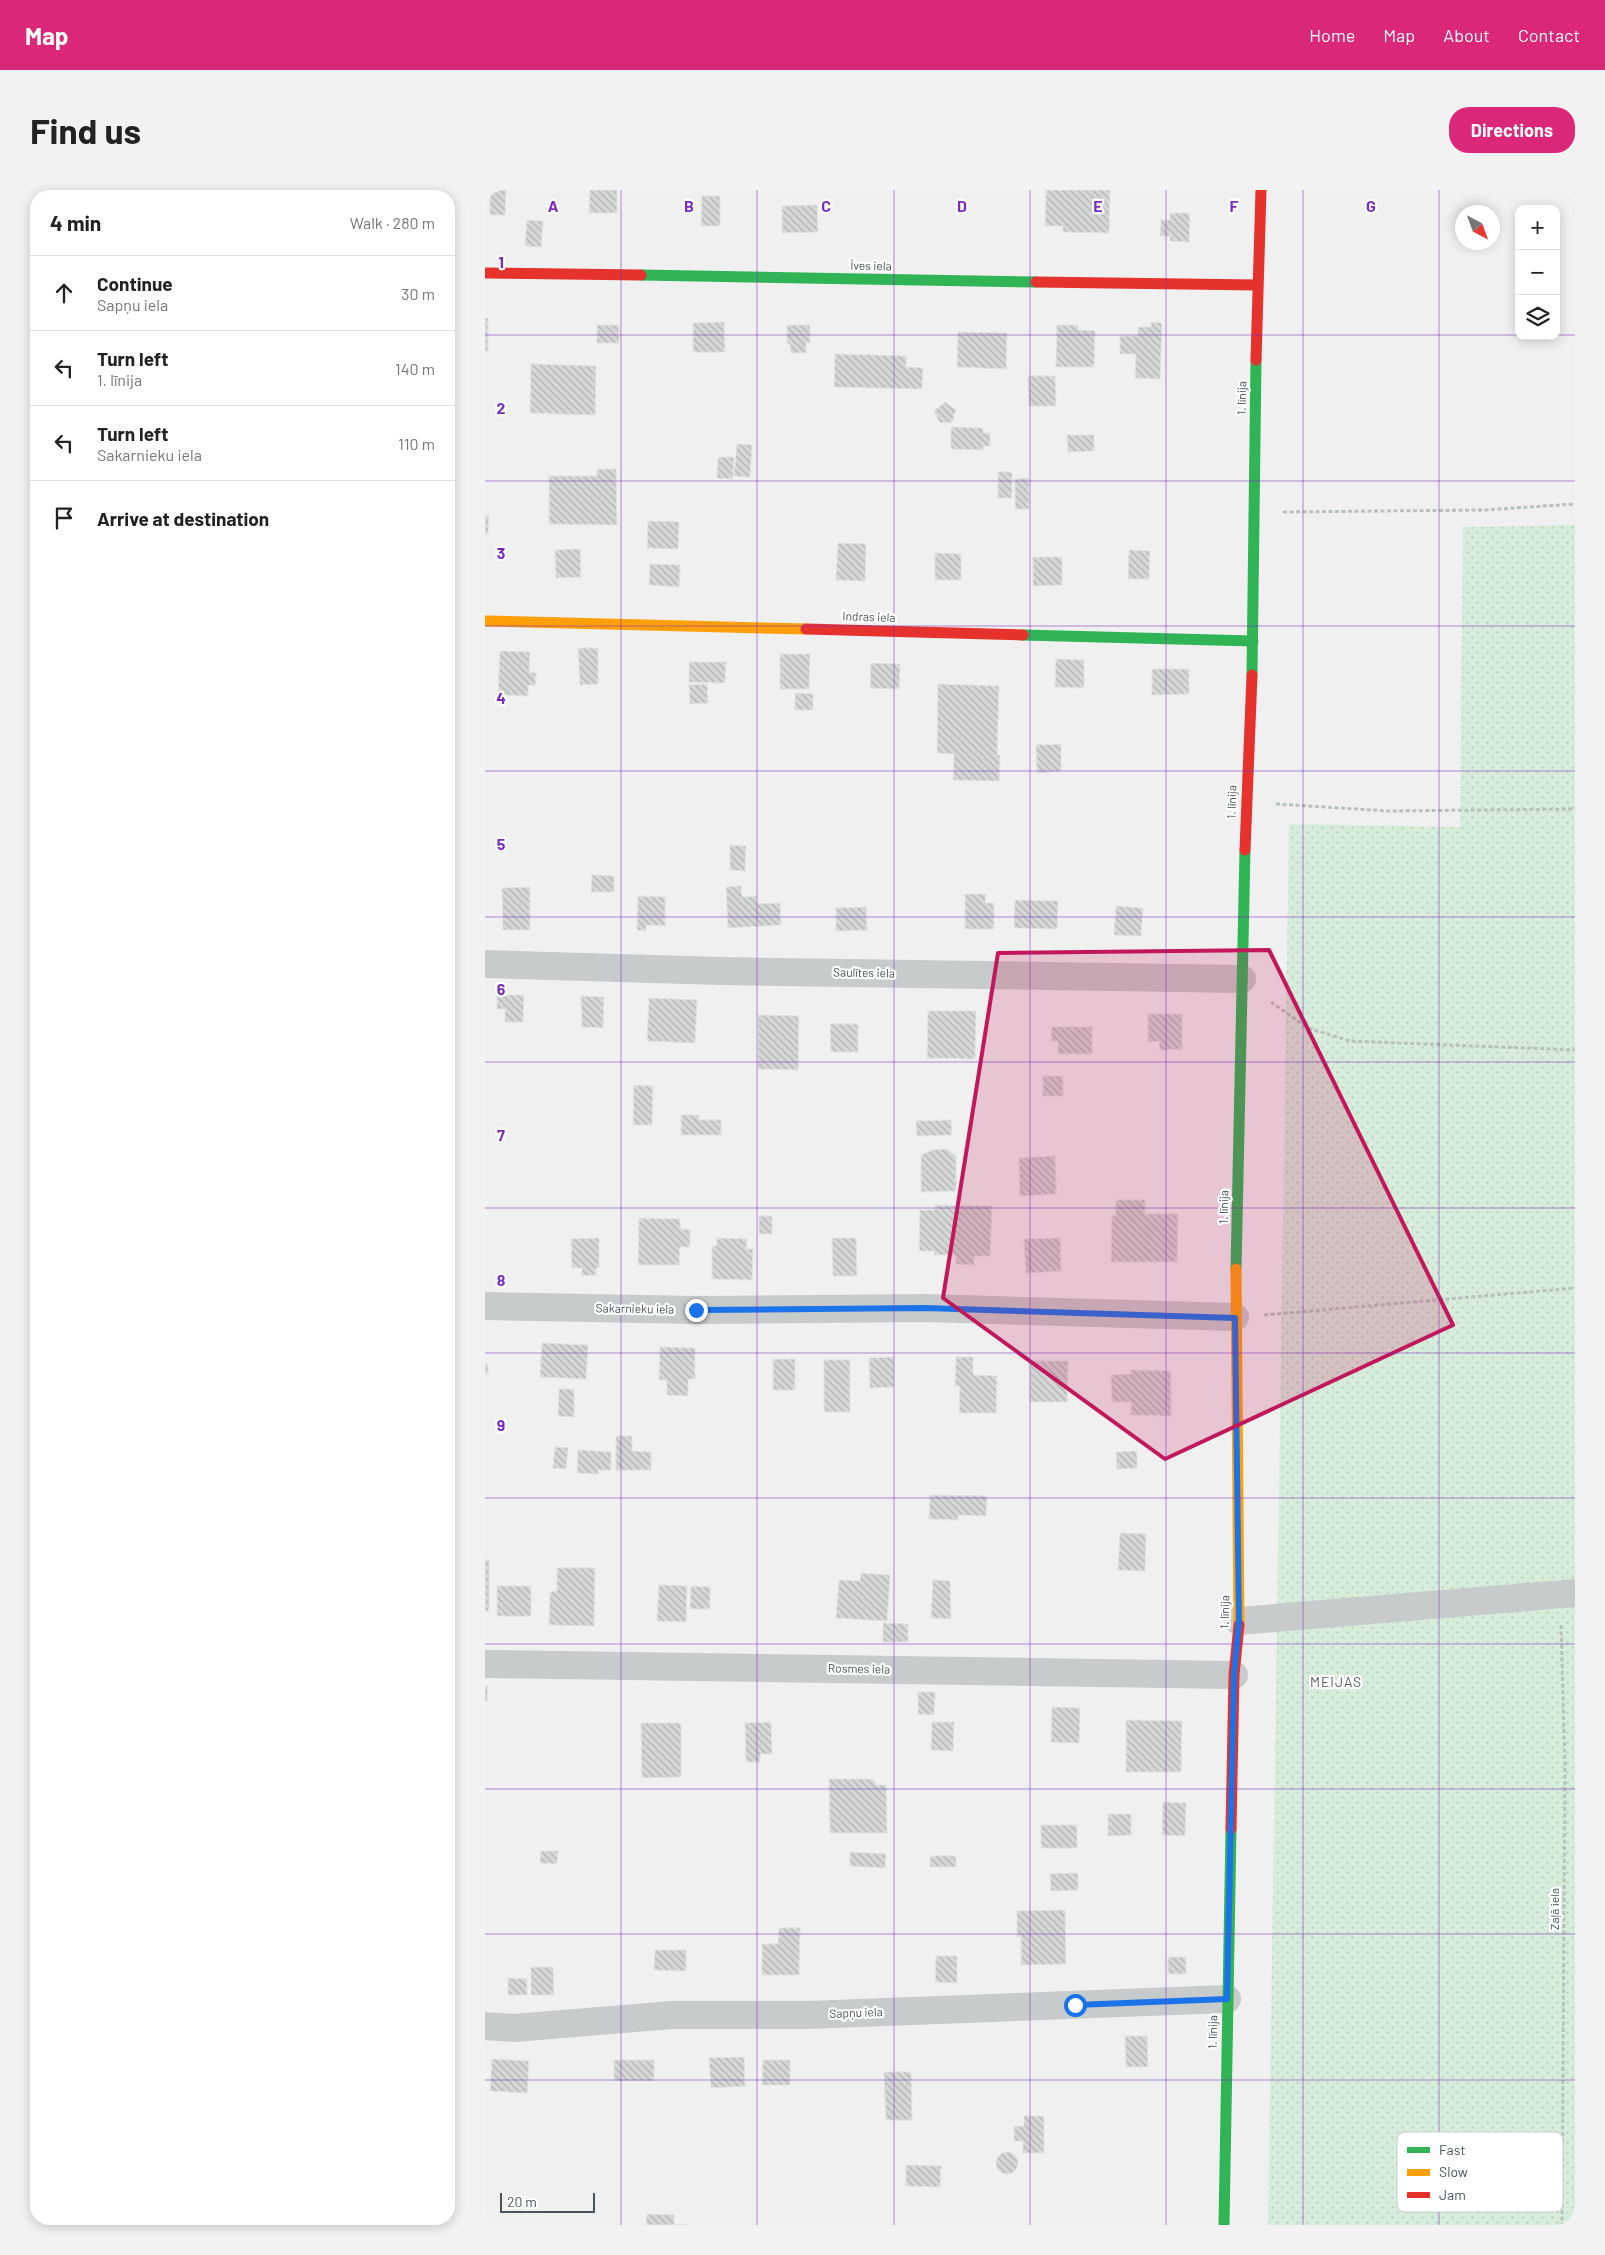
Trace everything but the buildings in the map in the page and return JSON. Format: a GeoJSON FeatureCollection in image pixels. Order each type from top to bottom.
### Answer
{"type":"FeatureCollection","features":[{"type":"Feature","properties":{"kind":"street","name":"1. līnija"},"geometry":{"type":"LineString","coordinates":[[1224,2225],[1234,1675],[1239,1621],[1235,1318],[1246,802],[1253,641],[1257,285],[1261,190]]}},
{"type":"Feature","properties":{"kind":"street","name":"Īves iela"},"geometry":{"type":"LineString","coordinates":[[485,274],[1257,285]]}},
{"type":"Feature","properties":{"kind":"street","name":"Indras iela"},"geometry":{"type":"LineString","coordinates":[[485,621],[1253,641]]}},
{"type":"Feature","properties":{"kind":"street","name":"Saulītes iela"},"geometry":{"type":"LineString","coordinates":[[485,964],[1242,988]]}},
{"type":"Feature","properties":{"kind":"street","name":"Sakarnieku iela"},"geometry":{"type":"LineString","coordinates":[[485,1306],[696,1310],[925,1308],[1235,1318]]}},
{"type":"Feature","properties":{"kind":"street"},"geometry":{"type":"LineString","coordinates":[[1239,1621],[1568,1594]]}},
{"type":"Feature","properties":{"kind":"street","name":"Rosmes iela"},"geometry":{"type":"LineString","coordinates":[[485,1664],[1234,1675]]}},
{"type":"Feature","properties":{"kind":"street","name":"Sapņu iela"},"geometry":{"type":"LineString","coordinates":[[485,2026],[514,2028],[672,2015],[807,2015],[1227,1999]]}},
{"type":"Feature","properties":{"kind":"path"},"geometry":{"type":"LineString","coordinates":[[1255,512],[1484,510],[1575,504]]}},
{"type":"Feature","properties":{"kind":"path"},"geometry":{"type":"LineString","coordinates":[[1246,802],[1388,811],[1575,809]]}},
{"type":"Feature","properties":{"kind":"path"},"geometry":{"type":"LineString","coordinates":[[1242,988],[1267,999],[1308,1028],[1350,1041],[1575,1050]]}},
{"type":"Feature","properties":{"kind":"path"},"geometry":{"type":"LineString","coordinates":[[1235,1318],[1575,1288]]}},
{"type":"Feature","properties":{"kind":"path","name":"Zaļā iela"},"geometry":{"type":"LineString","coordinates":[[1563,2132],[1568,1594]]}},
{"type":"Feature","properties":{"kind":"path","name":"Zaļā iela"},"geometry":{"type":"LineString","coordinates":[[1562,2212],[1562,2225]]}},
{"type":"Feature","properties":{"kind":"highlighted area"},"geometry":{"type":"Polygon","coordinates":[[[1269,950],[1453,1325],[1165,1459],[943,1298],[998,953],[1269,950]]]}},
{"type":"Feature","properties":{"kind":"green space"},"geometry":{"type":"Polygon","coordinates":[[[1575,525],[1575,2225],[1268,2225],[1289,824],[1460,827],[1463,527],[1575,525]]]}},
{"type":"Feature","properties":{"kind":"traffic: fast"},"geometry":{"type":"LineString","coordinates":[[641,275],[1036,282]]}},
{"type":"Feature","properties":{"kind":"traffic: fast"},"geometry":{"type":"LineString","coordinates":[[1252,675],[1256,360]]}},
{"type":"Feature","properties":{"kind":"traffic: fast"},"geometry":{"type":"LineString","coordinates":[[1023,635],[1253,641]]}},
{"type":"Feature","properties":{"kind":"traffic: fast"},"geometry":{"type":"LineString","coordinates":[[1236,1269],[1245,850]]}},
{"type":"Feature","properties":{"kind":"traffic: fast"},"geometry":{"type":"LineString","coordinates":[[1224,2225],[1231,1829]]}},
{"type":"Feature","properties":{"kind":"traffic: slow"},"geometry":{"type":"LineString","coordinates":[[485,621],[806,629]]}},
{"type":"Feature","properties":{"kind":"traffic: slow"},"geometry":{"type":"LineString","coordinates":[[1236,1269],[1239,1625]]}},
{"type":"Feature","properties":{"kind":"traffic: jam"},"geometry":{"type":"LineString","coordinates":[[1256,360],[1261,190]]}},
{"type":"Feature","properties":{"kind":"traffic: jam"},"geometry":{"type":"LineString","coordinates":[[485,273],[641,275]]}},
{"type":"Feature","properties":{"kind":"traffic: jam"},"geometry":{"type":"LineString","coordinates":[[1036,282],[1257,285]]}},
{"type":"Feature","properties":{"kind":"traffic: jam"},"geometry":{"type":"LineString","coordinates":[[806,629],[1023,635]]}},
{"type":"Feature","properties":{"kind":"traffic: jam"},"geometry":{"type":"LineString","coordinates":[[1245,850],[1252,675]]}},
{"type":"Feature","properties":{"kind":"traffic: jam"},"geometry":{"type":"LineString","coordinates":[[1231,1829],[1234,1675],[1239,1625]]}},
{"type":"Feature","properties":{"kind":"district","name":"MEIJAS"},"geometry":{"type":"Point","coordinates":[1336,1682]}},
{"type":"Feature","properties":{"kind":"route"},"geometry":{"type":"LineString","coordinates":[[696,1310],[925,1308],[1161,1314],[1235,1318],[1239,1621],[1234,1675],[1227,1999],[1075,2005]]}}]}
